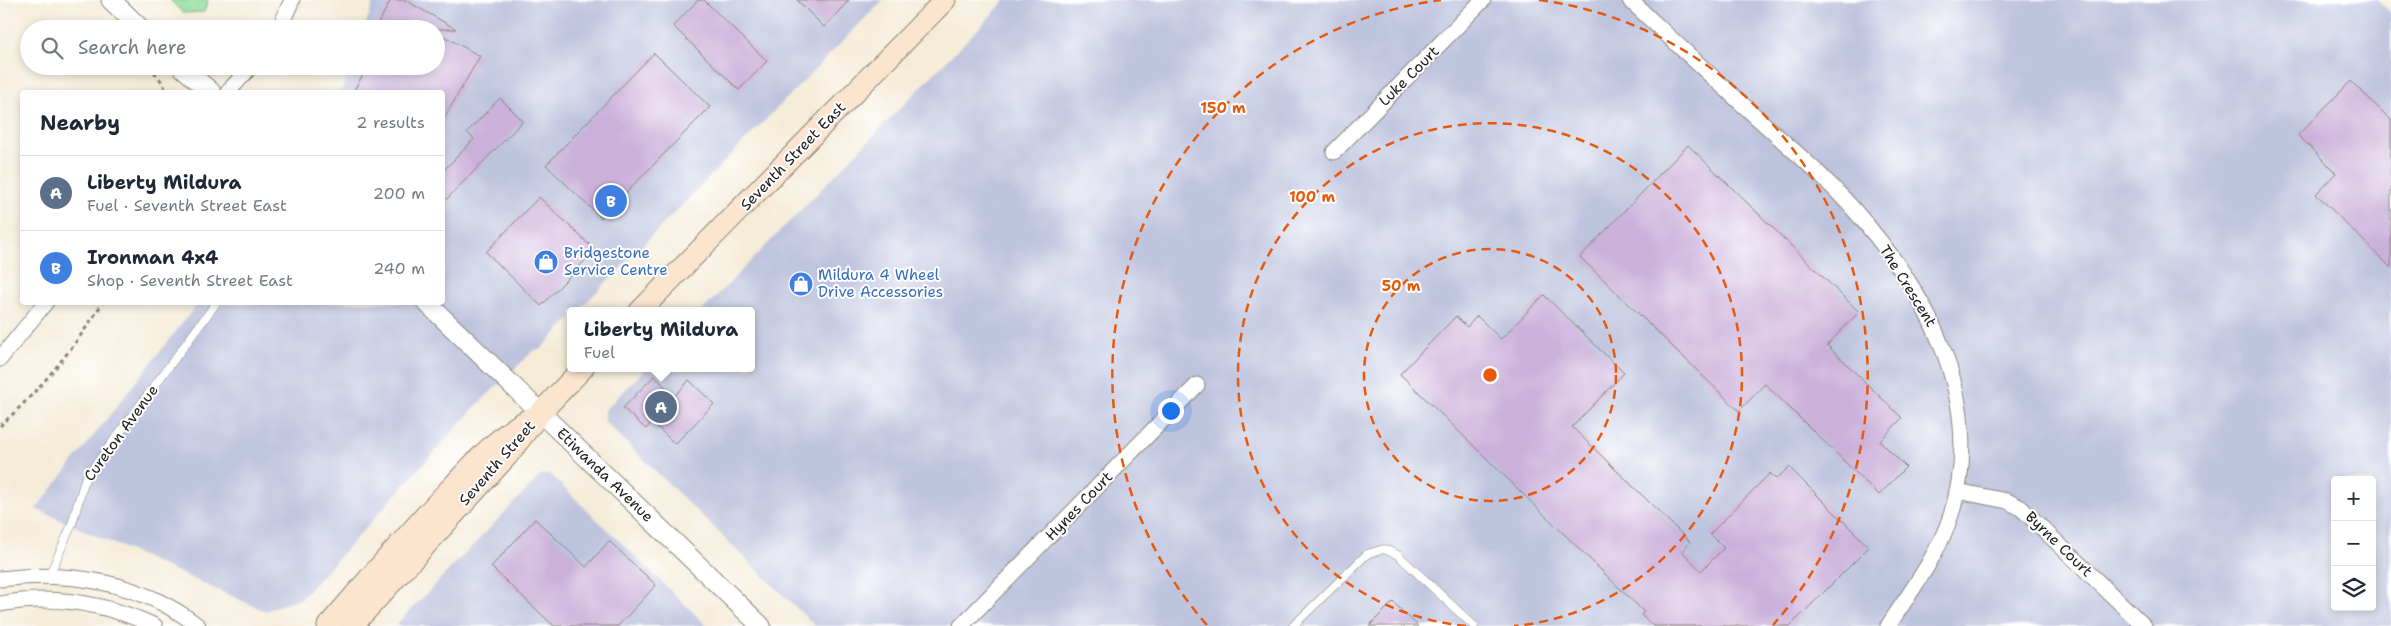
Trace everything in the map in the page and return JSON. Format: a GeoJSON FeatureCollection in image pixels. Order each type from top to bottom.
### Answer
{"type":"FeatureCollection","features":[{"type":"Feature","properties":{"kind":"main road","name":"Seventh Street East"},"geometry":{"type":"LineString","coordinates":[[644,307],[945,0]]}},
{"type":"Feature","properties":{"kind":"main road"},"geometry":{"type":"LineString","coordinates":[[540,413],[579,372]]}},
{"type":"Feature","properties":{"kind":"main road","name":"Seventh Street"},"geometry":{"type":"LineString","coordinates":[[340,622],[507,456],[540,413]]}},
{"type":"Feature","properties":{"kind":"street"},"geometry":{"type":"LineString","coordinates":[[112,0],[132,20]]}},
{"type":"Feature","properties":{"kind":"street"},"geometry":{"type":"LineString","coordinates":[[283,20],[292,0]]}},
{"type":"Feature","properties":{"kind":"street","name":"Luke Court"},"geometry":{"type":"LineString","coordinates":[[1334,152],[1483,0]]}},
{"type":"Feature","properties":{"kind":"street","name":"The Crescent"},"geometry":{"type":"LineString","coordinates":[[1630,0],[1826,181],[1860,216],[1893,258],[1937,334],[1950,367],[1957,393],[1961,426],[1961,458],[1957,491],[1938,547],[1888,626]]}},
{"type":"Feature","properties":{"kind":"street"},"geometry":{"type":"LineString","coordinates":[[192,75],[209,90]]}},
{"type":"Feature","properties":{"kind":"street"},"geometry":{"type":"LineString","coordinates":[[230,90],[243,75]]}},
{"type":"Feature","properties":{"kind":"street"},"geometry":{"type":"LineString","coordinates":[[0,359],[44,305]]}},
{"type":"Feature","properties":{"kind":"street","name":"Etiwanda Avenue"},"geometry":{"type":"LineString","coordinates":[[429,305],[762,626]]}},
{"type":"Feature","properties":{"kind":"street","name":"Hynes Court"},"geometry":{"type":"LineString","coordinates":[[961,626],[1196,385]]}},
{"type":"Feature","properties":{"kind":"street","name":"Byrne Court"},"geometry":{"type":"LineString","coordinates":[[1957,491],[2007,501],[2021,508],[2144,626]]}},
{"type":"Feature","properties":{"kind":"street"},"geometry":{"type":"LineString","coordinates":[[0,579],[49,576],[102,582],[131,590],[163,604],[198,626]]}},
{"type":"Feature","properties":{"kind":"street"},"geometry":{"type":"LineString","coordinates":[[0,604],[27,600],[80,601],[104,607],[155,626]]}},
{"type":"Feature","properties":{"kind":"street"},"geometry":{"type":"LineString","coordinates":[[315,626],[340,622]]}},
{"type":"Feature","properties":{"kind":"lane","name":"Cureton Avenue"},"geometry":{"type":"LineString","coordinates":[[49,576],[72,524],[85,479],[215,305]]}},
{"type":"Feature","properties":{"kind":"lane"},"geometry":{"type":"LineString","coordinates":[[1292,626],[1367,554],[1384,549],[1398,555],[1474,626]]}},
{"type":"Feature","properties":{"kind":"path"},"geometry":{"type":"LineString","coordinates":[[157,75],[163,82],[165,90]]}},
{"type":"Feature","properties":{"kind":"path"},"geometry":{"type":"LineString","coordinates":[[0,426],[41,387],[89,326],[101,305]]}},
{"type":"Feature","properties":{"kind":"shaded area"},"geometry":{"type":"Polygon","coordinates":[[[374,0],[883,0],[582,307],[567,307],[567,322],[540,350],[534,350],[475,407],[302,598],[265,611],[36,509],[196,305],[445,305],[445,90],[342,90],[347,75],[445,75],[445,20],[367,20],[374,0]]]}},
{"type":"Feature","properties":{"kind":"shaded area"},"geometry":{"type":"Polygon","coordinates":[[[1006,0],[2378,0],[2391,13],[2391,626],[815,626],[605,422],[605,410],[642,372],[755,372],[755,307],[706,307],[1006,0]]]}},
{"type":"Feature","properties":{"kind":"shaded area"},"geometry":{"type":"Polygon","coordinates":[[[550,474],[707,626],[395,626],[541,475],[550,474]]]}},
{"type":"Feature","properties":{"kind":"green space"},"geometry":{"type":"Polygon","coordinates":[[[170,0],[208,0],[204,12],[183,13],[170,0]]]}},
{"type":"Feature","properties":{"kind":"building"},"geometry":{"type":"Polygon","coordinates":[[[391,0],[405,0],[440,20],[380,20],[391,0]]]}},
{"type":"Feature","properties":{"kind":"building"},"geometry":{"type":"Polygon","coordinates":[[[698,0],[704,0],[767,61],[739,90],[673,26],[698,0]]]}},
{"type":"Feature","properties":{"kind":"building"},"geometry":{"type":"Polygon","coordinates":[[[797,0],[849,0],[824,27],[797,0]]]}},
{"type":"Feature","properties":{"kind":"building"},"geometry":{"type":"Polygon","coordinates":[[[445,23],[456,29],[445,29],[445,23]]]}},
{"type":"Feature","properties":{"kind":"building"},"geometry":{"type":"Polygon","coordinates":[[[445,37],[480,56],[445,117],[445,90],[354,90],[363,75],[445,75],[445,37]]]}},
{"type":"Feature","properties":{"kind":"building"},"geometry":{"type":"Polygon","coordinates":[[[654,53],[710,107],[601,218],[546,165],[654,53]]]}},
{"type":"Feature","properties":{"kind":"building"},"geometry":{"type":"Polygon","coordinates":[[[2351,81],[2391,120],[2391,268],[2316,194],[2336,173],[2298,135],[2351,81]]]}},
{"type":"Feature","properties":{"kind":"building"},"geometry":{"type":"Polygon","coordinates":[[[500,98],[523,121],[445,201],[445,169],[474,139],[467,132],[500,98]]]}},
{"type":"Feature","properties":{"kind":"building"},"geometry":{"type":"Polygon","coordinates":[[[1688,145],[1859,312],[1827,345],[1902,418],[1880,441],[1906,467],[1879,495],[1765,384],[1739,411],[1580,257],[1688,145]]]}},
{"type":"Feature","properties":{"kind":"building"},"geometry":{"type":"Polygon","coordinates":[[[539,197],[595,250],[541,306],[486,252],[539,197]]]}},
{"type":"Feature","properties":{"kind":"building"},"geometry":{"type":"Polygon","coordinates":[[[1544,295],[1624,373],[1572,427],[1690,542],[1682,551],[1701,571],[1724,548],[1710,534],[1770,473],[1776,479],[1789,467],[1869,547],[1790,626],[1653,626],[1641,615],[1644,612],[1400,374],[1456,316],[1467,327],[1477,316],[1501,339],[1544,295]]]}},
{"type":"Feature","properties":{"kind":"building"},"geometry":{"type":"Polygon","coordinates":[[[654,376],[675,396],[689,380],[714,404],[675,444],[652,422],[646,429],[623,408],[654,376]]]}},
{"type":"Feature","properties":{"kind":"building"},"geometry":{"type":"Polygon","coordinates":[[[535,519],[586,567],[609,541],[656,585],[618,626],[554,626],[491,567],[535,519]]]}},
{"type":"Feature","properties":{"kind":"building"},"geometry":{"type":"Polygon","coordinates":[[[1393,602],[1418,626],[1369,626],[1393,602]]]}},
{"type":"Feature","properties":{"kind":"place","name":"Ironman 4x4"},"geometry":{"type":"Point","coordinates":[611,201]}},
{"type":"Feature","properties":{"kind":"place","name":"Bridgestone Service Centre"},"geometry":{"type":"Point","coordinates":[546,262]}},
{"type":"Feature","properties":{"kind":"place","name":"Mildura 4 Wheel Drive Accessories"},"geometry":{"type":"Point","coordinates":[801,284]}},
{"type":"Feature","properties":{"kind":"place","name":"Liberty Mildura"},"geometry":{"type":"Point","coordinates":[661,407]}}]}
